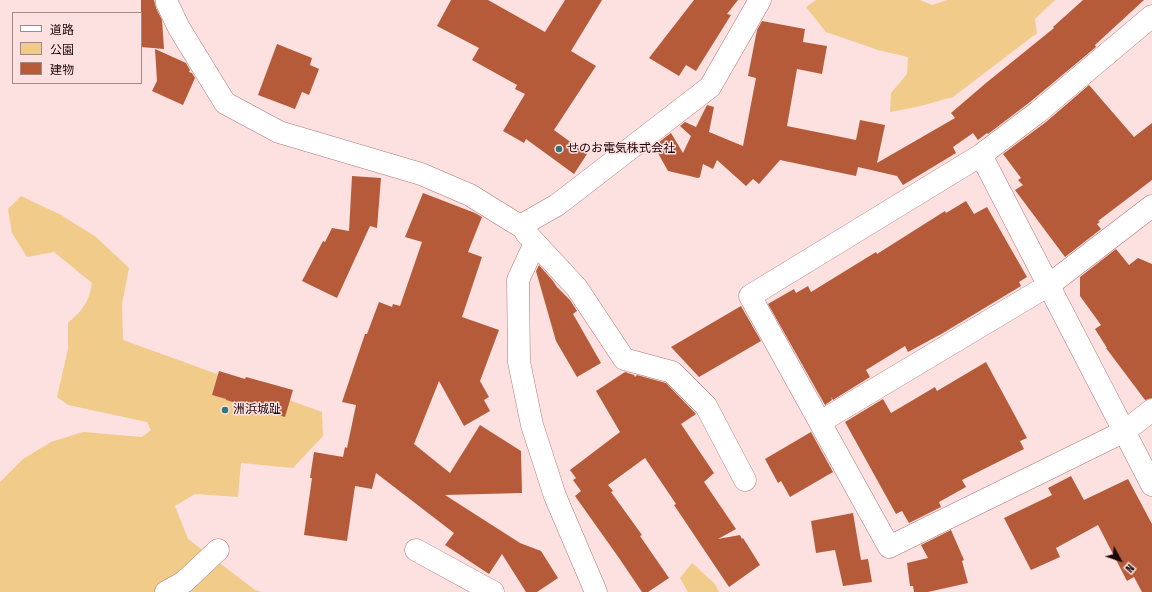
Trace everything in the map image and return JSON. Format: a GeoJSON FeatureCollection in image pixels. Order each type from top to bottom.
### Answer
{"type":"FeatureCollection","features":[{"type":"Feature","properties":{"kind":"street"},"geometry":{"type":"LineString","coordinates":[[167,0],[179,28],[224,103],[279,132],[421,174],[470,195],[520,226],[577,288],[624,359],[672,372],[706,406],[745,480]]}},
{"type":"Feature","properties":{"kind":"street"},"geometry":{"type":"LineString","coordinates":[[520,226],[557,205],[710,87],[760,0]]}},
{"type":"Feature","properties":{"kind":"street"},"geometry":{"type":"LineString","coordinates":[[1152,16],[1038,112],[981,155],[750,296],[889,548],[1125,430],[1152,410]]}},
{"type":"Feature","properties":{"kind":"street"},"geometry":{"type":"LineString","coordinates":[[981,155],[1125,430],[1152,485]]}},
{"type":"Feature","properties":{"kind":"street"},"geometry":{"type":"LineString","coordinates":[[820,422],[1049,285],[1152,206]]}},
{"type":"Feature","properties":{"kind":"street"},"geometry":{"type":"LineString","coordinates":[[535,243],[518,280],[519,362],[532,425],[555,496],[596,592]]}},
{"type":"Feature","properties":{"kind":"street"},"geometry":{"type":"LineString","coordinates":[[166,592],[184,582],[218,550]]}},
{"type":"Feature","properties":{"kind":"street"},"geometry":{"type":"LineString","coordinates":[[416,550],[493,592]]}},
{"type":"Feature","properties":{"kind":"green space"},"geometry":{"type":"Polygon","coordinates":[[[816,0],[920,0],[932,5],[947,0],[1055,0],[1035,19],[1037,33],[953,97],[917,107],[890,112],[891,93],[907,74],[908,57],[878,50],[826,32],[806,7],[816,0]]]}},
{"type":"Feature","properties":{"kind":"green space"},"geometry":{"type":"Polygon","coordinates":[[[21,196],[61,215],[96,237],[129,268],[122,304],[123,340],[322,412],[323,436],[293,468],[241,463],[238,497],[195,494],[175,506],[188,539],[255,590],[262,592],[0,592],[0,482],[23,459],[51,442],[83,432],[142,437],[151,430],[147,422],[68,405],[57,397],[68,349],[68,323],[78,314],[87,301],[92,283],[54,252],[27,257],[12,233],[8,209],[21,196]]]}},
{"type":"Feature","properties":{"kind":"green space"},"geometry":{"type":"Polygon","coordinates":[[[692,563],[715,584],[719,592],[688,592],[680,578],[692,563]]]}},
{"type":"Feature","properties":{"kind":"building"},"geometry":{"type":"Polygon","coordinates":[[[141,0],[154,0],[162,20],[164,49],[142,47],[141,0]]]}},
{"type":"Feature","properties":{"kind":"building"},"geometry":{"type":"Polygon","coordinates":[[[451,0],[488,0],[545,32],[565,0],[602,0],[571,51],[596,66],[554,130],[587,154],[574,174],[526,139],[524,143],[503,131],[525,94],[515,89],[517,85],[472,60],[479,48],[437,26],[451,0]]]}},
{"type":"Feature","properties":{"kind":"building"},"geometry":{"type":"Polygon","coordinates":[[[694,0],[738,0],[727,14],[731,15],[696,71],[686,65],[679,76],[649,58],[694,0]]]}},
{"type":"Feature","properties":{"kind":"building"},"geometry":{"type":"Polygon","coordinates":[[[1083,0],[1144,0],[1095,45],[1096,47],[1030,102],[978,140],[973,133],[953,147],[956,153],[903,185],[897,176],[858,167],[856,176],[780,160],[759,184],[753,179],[746,186],[717,160],[713,169],[703,164],[700,177],[698,178],[668,171],[654,146],[671,133],[683,153],[691,136],[680,126],[685,122],[696,127],[707,105],[714,107],[709,132],[743,146],[756,78],[748,76],[757,30],[762,21],[805,29],[803,42],[827,46],[822,74],[797,69],[787,126],[856,140],[860,120],[885,125],[877,163],[955,118],[951,113],[1054,28],[1053,27],[1083,0]]]}},
{"type":"Feature","properties":{"kind":"building"},"geometry":{"type":"Polygon","coordinates":[[[277,44],[312,58],[310,65],[319,69],[309,95],[302,92],[295,109],[258,95],[277,44]]]}},
{"type":"Feature","properties":{"kind":"building"},"geometry":{"type":"Polygon","coordinates":[[[155,49],[186,63],[190,70],[189,72],[192,73],[195,78],[183,105],[152,91],[157,81],[155,49]]]}},
{"type":"Feature","properties":{"kind":"building"},"geometry":{"type":"Polygon","coordinates":[[[1089,85],[1134,137],[1152,123],[1152,180],[1098,221],[1100,222],[1097,224],[1101,229],[1065,257],[1015,190],[1023,185],[1018,180],[1021,178],[1003,154],[1046,122],[1089,85]]]}},
{"type":"Feature","properties":{"kind":"building"},"geometry":{"type":"Polygon","coordinates":[[[352,176],[381,178],[377,228],[370,226],[337,298],[302,281],[323,241],[325,242],[332,228],[349,231],[352,176]]]}},
{"type":"Feature","properties":{"kind":"building"},"geometry":{"type":"Polygon","coordinates":[[[423,193],[482,217],[468,252],[482,257],[462,317],[499,330],[480,381],[489,397],[484,400],[490,411],[464,426],[439,381],[414,444],[450,473],[480,425],[521,451],[522,493],[445,495],[520,543],[541,551],[558,578],[537,592],[526,592],[502,554],[489,574],[445,545],[454,533],[376,473],[372,489],[355,486],[347,541],[304,535],[314,452],[343,457],[345,447],[347,448],[356,405],[342,402],[365,334],[367,334],[379,302],[392,307],[393,304],[400,306],[422,242],[405,237],[423,193]]]}},
{"type":"Feature","properties":{"kind":"building"},"geometry":{"type":"Polygon","coordinates":[[[966,201],[974,214],[987,207],[1027,277],[1019,282],[1021,286],[943,333],[908,352],[905,346],[866,370],[870,377],[833,400],[831,397],[832,400],[825,405],[768,304],[794,289],[796,293],[808,286],[811,292],[876,252],[877,254],[945,211],[946,213],[966,201]]]}},
{"type":"Feature","properties":{"kind":"building"},"geometry":{"type":"Polygon","coordinates":[[[1116,249],[1129,265],[1138,258],[1152,264],[1152,398],[1145,400],[1106,348],[1095,329],[1101,325],[1080,296],[1080,277],[1116,249]]]}},
{"type":"Feature","properties":{"kind":"building"},"geometry":{"type":"Polygon","coordinates":[[[539,265],[570,300],[577,311],[573,314],[601,363],[577,377],[556,341],[536,271],[539,265]]]}},
{"type":"Feature","properties":{"kind":"building"},"geometry":{"type":"Polygon","coordinates":[[[741,306],[761,341],[699,377],[671,347],[741,306]]]}},
{"type":"Feature","properties":{"kind":"building"},"geometry":{"type":"Polygon","coordinates":[[[986,362],[1027,438],[1020,441],[1024,449],[962,480],[966,487],[939,502],[941,507],[909,523],[902,511],[896,514],[845,422],[883,399],[891,413],[935,387],[937,391],[986,362]]]}},
{"type":"Feature","properties":{"kind":"building"},"geometry":{"type":"Polygon","coordinates":[[[219,371],[245,379],[246,377],[293,390],[285,417],[212,395],[219,371]]]}},
{"type":"Feature","properties":{"kind":"building"},"geometry":{"type":"Polygon","coordinates":[[[625,372],[634,375],[635,377],[637,375],[666,383],[696,414],[681,424],[714,473],[704,482],[736,529],[718,539],[740,535],[760,565],[729,587],[674,505],[676,504],[645,458],[608,485],[613,491],[611,492],[642,535],[640,536],[669,578],[648,592],[642,592],[575,496],[581,491],[573,480],[576,478],[570,470],[620,432],[596,391],[625,372]]]}},
{"type":"Feature","properties":{"kind":"building"},"geometry":{"type":"Polygon","coordinates":[[[811,432],[833,472],[790,497],[781,481],[778,483],[765,459],[811,432]]]}},
{"type":"Feature","properties":{"kind":"building"},"geometry":{"type":"Polygon","coordinates":[[[1071,476],[1084,500],[1128,479],[1152,524],[1152,592],[1142,592],[1134,577],[1127,581],[1098,525],[1056,548],[1060,557],[1031,570],[1004,518],[1052,495],[1048,488],[1071,476]]]}},
{"type":"Feature","properties":{"kind":"building"},"geometry":{"type":"Polygon","coordinates":[[[853,513],[861,560],[868,559],[872,582],[843,586],[835,550],[816,553],[811,521],[853,513]]]}},
{"type":"Feature","properties":{"kind":"building"},"geometry":{"type":"Polygon","coordinates":[[[951,530],[964,560],[962,561],[968,583],[928,592],[914,592],[913,586],[910,586],[907,563],[928,558],[921,545],[951,530]]]}},
{"type":"Feature","properties":{"kind":"place","name":"せのお電気株式会社"},"geometry":{"type":"Point","coordinates":[559,149]}},
{"type":"Feature","properties":{"kind":"place","name":"洲浜城趾"},"geometry":{"type":"Point","coordinates":[225,410]}}]}
